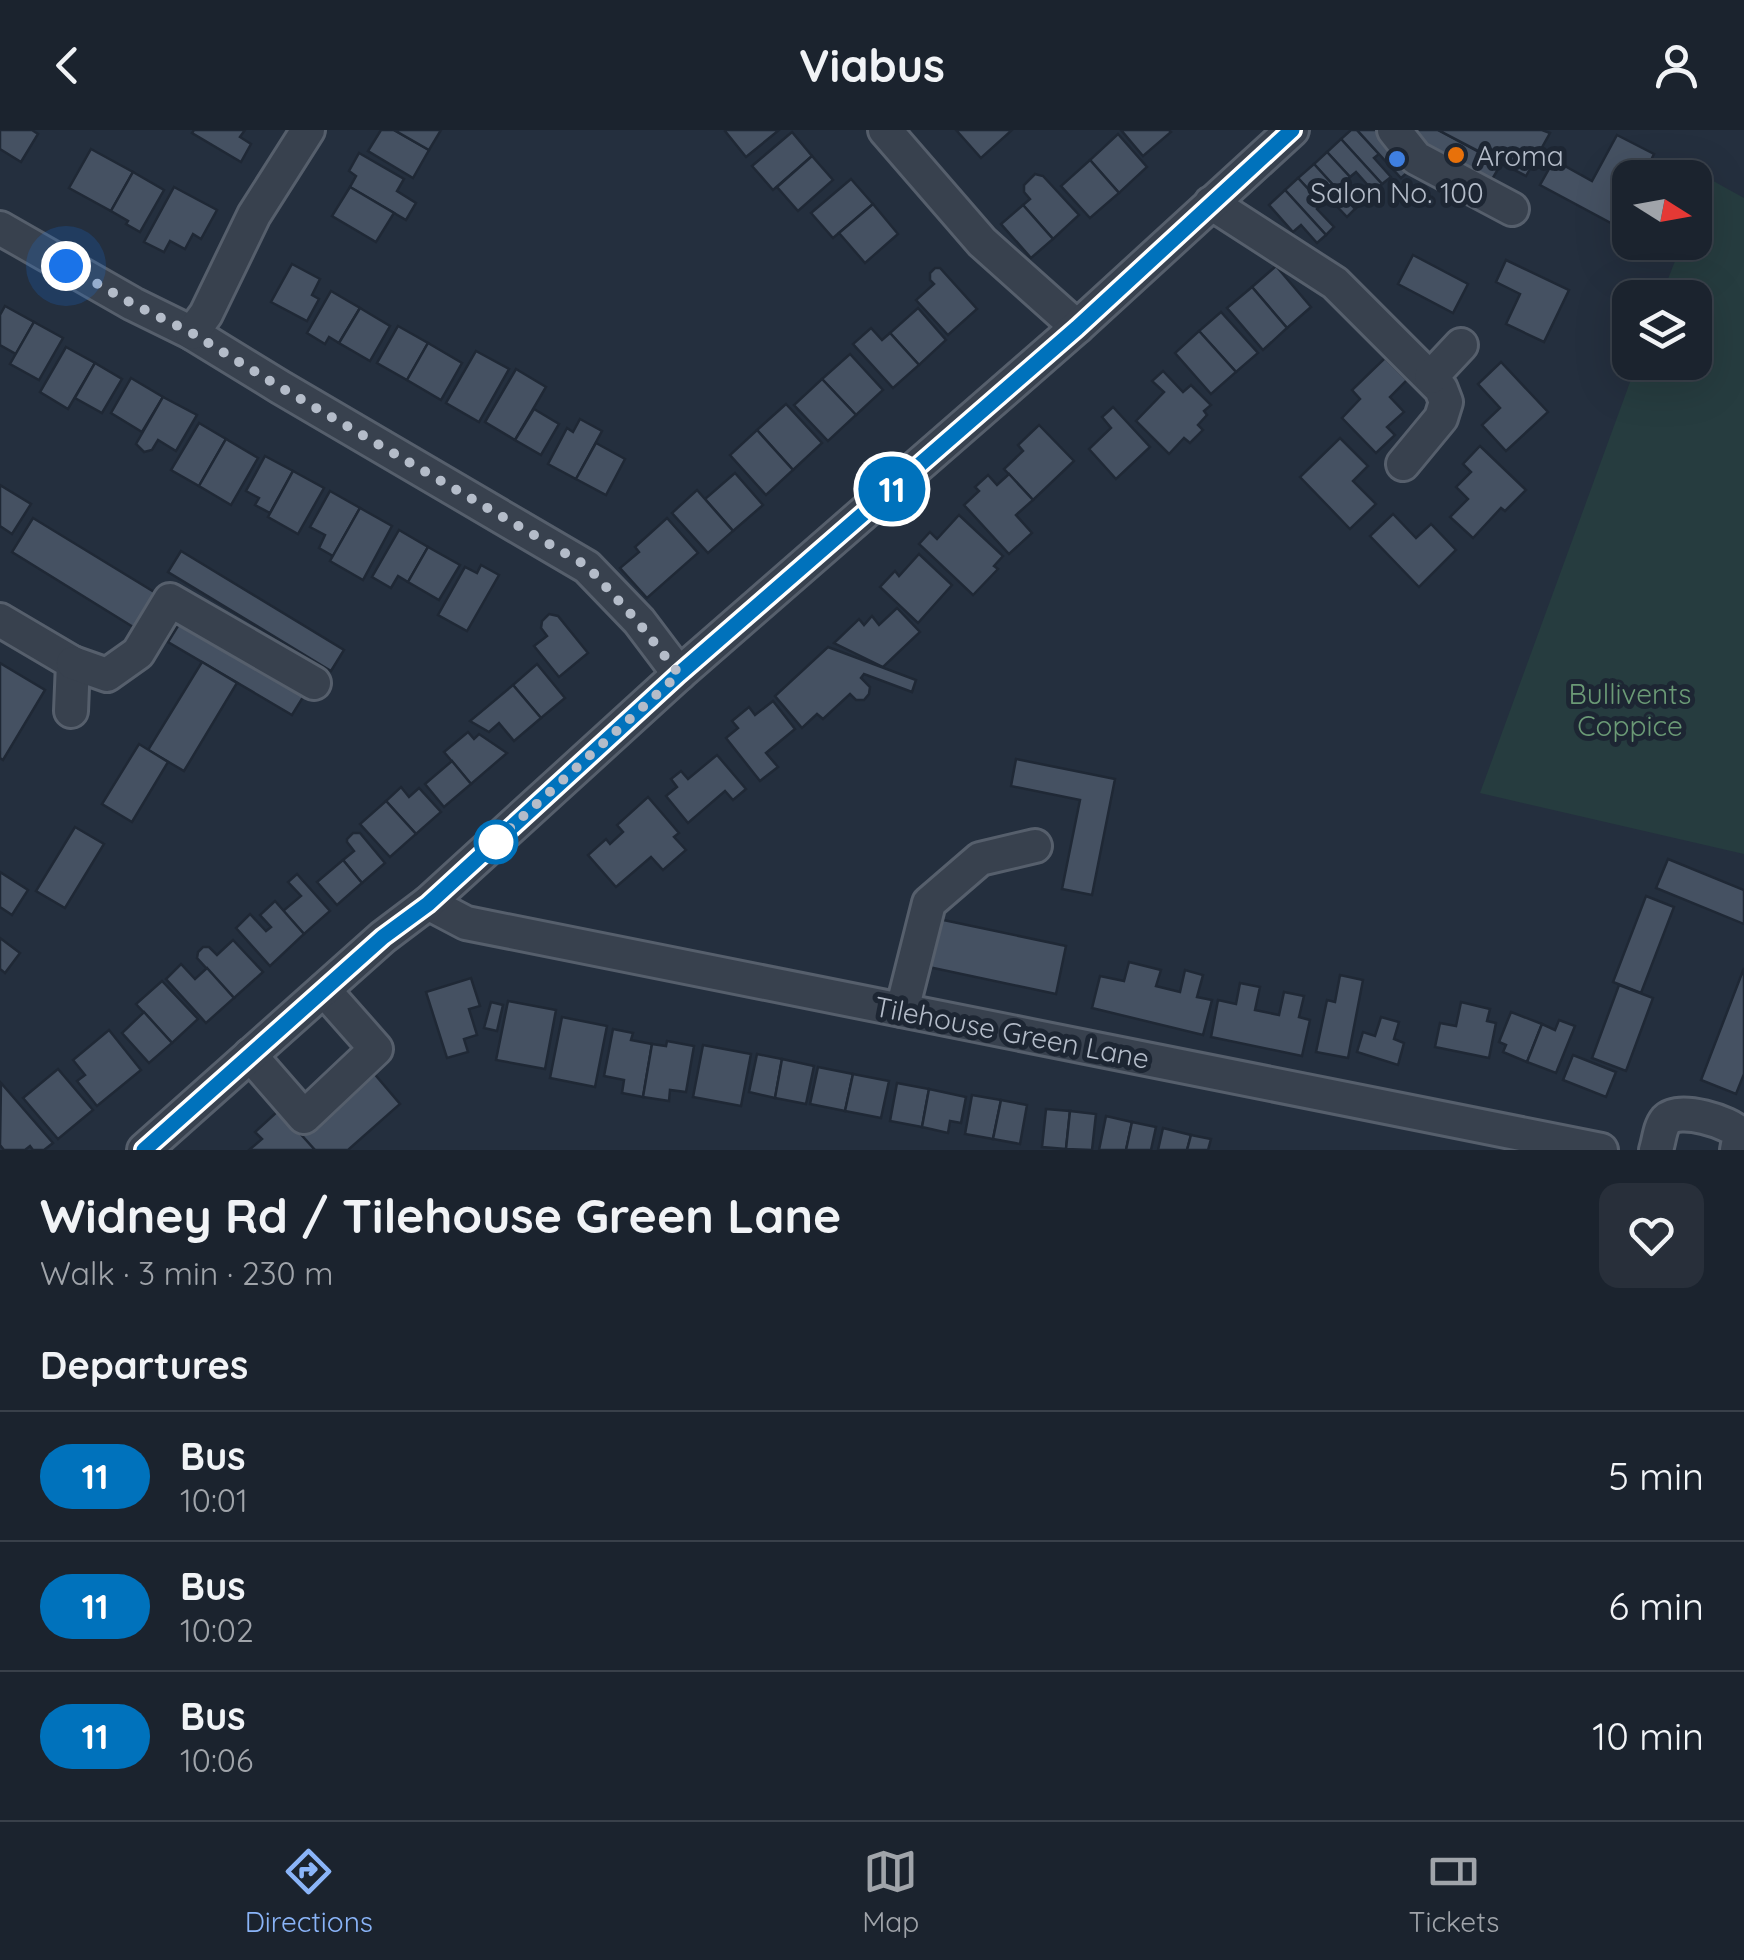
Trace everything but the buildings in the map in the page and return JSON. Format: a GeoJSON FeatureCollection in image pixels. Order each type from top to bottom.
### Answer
{"type":"FeatureCollection","features":[{"type":"Feature","properties":{"kind":"street"},"geometry":{"type":"LineString","coordinates":[[192,333],[206,314],[254,215],[308,130]]}},
{"type":"Feature","properties":{"kind":"street"},"geometry":{"type":"LineString","coordinates":[[885,130],[982,242],[1077,328]]}},
{"type":"Feature","properties":{"kind":"street"},"geometry":{"type":"LineString","coordinates":[[144,1150],[383,937],[428,904],[679,674],[1077,328],[1292,130]]}},
{"type":"Feature","properties":{"kind":"street"},"geometry":{"type":"LineString","coordinates":[[1394,130],[1416,158],[1512,209]]}},
{"type":"Feature","properties":{"kind":"street"},"geometry":{"type":"LineString","coordinates":[[1210,203],[1335,284],[1441,389],[1446,402],[1441,418],[1403,464]]}},
{"type":"Feature","properties":{"kind":"street"},"geometry":{"type":"LineString","coordinates":[[0,228],[192,333],[587,566],[679,674]]}},
{"type":"Feature","properties":{"kind":"street"},"geometry":{"type":"LineString","coordinates":[[1431,377],[1461,345]]}},
{"type":"Feature","properties":{"kind":"street"},"geometry":{"type":"LineString","coordinates":[[0,620],[73,663],[108,675],[138,653],[170,600],[314,683]]}},
{"type":"Feature","properties":{"kind":"street"},"geometry":{"type":"LineString","coordinates":[[71,711],[73,663]]}},
{"type":"Feature","properties":{"kind":"street"},"geometry":{"type":"LineString","coordinates":[[902,1010],[929,903],[980,859],[1035,846]]}},
{"type":"Feature","properties":{"kind":"street","name":"Tilehouse Green Lane"},"geometry":{"type":"LineString","coordinates":[[428,904],[466,923],[1601,1150]]}},
{"type":"Feature","properties":{"kind":"street"},"geometry":{"type":"LineString","coordinates":[[250,1055],[304,1117],[376,1050],[324,990]]}},
{"type":"Feature","properties":{"kind":"street"},"geometry":{"type":"LineString","coordinates":[[1656,1150],[1663,1122],[1681,1113],[1732,1125],[1740,1134],[1737,1150]]}},
{"type":"Feature","properties":{"kind":"green space","name":"Bullivents Coppice"},"geometry":{"type":"Polygon","coordinates":[[[1712,180],[1744,198],[1744,854],[1480,793],[1631,380],[1712,380],[1712,280],[1668,280],[1675,260],[1712,260],[1712,180]]]}},
{"type":"Feature","properties":{"kind":"bus line","name":"11"},"geometry":{"type":"LineString","coordinates":[[144,1150],[383,937],[428,904],[679,674],[1077,328],[1292,130]]}},
{"type":"Feature","properties":{"kind":"place","name":"Aroma"},"geometry":{"type":"Point","coordinates":[1456,155]}},
{"type":"Feature","properties":{"kind":"place","name":"Salon No. 100"},"geometry":{"type":"Point","coordinates":[1397,159]}},
{"type":"Feature","properties":{"kind":"route"},"geometry":{"type":"LineString","coordinates":[[66,266],[192,333],[587,566],[679,674],[484,852],[496,842]]}}]}
